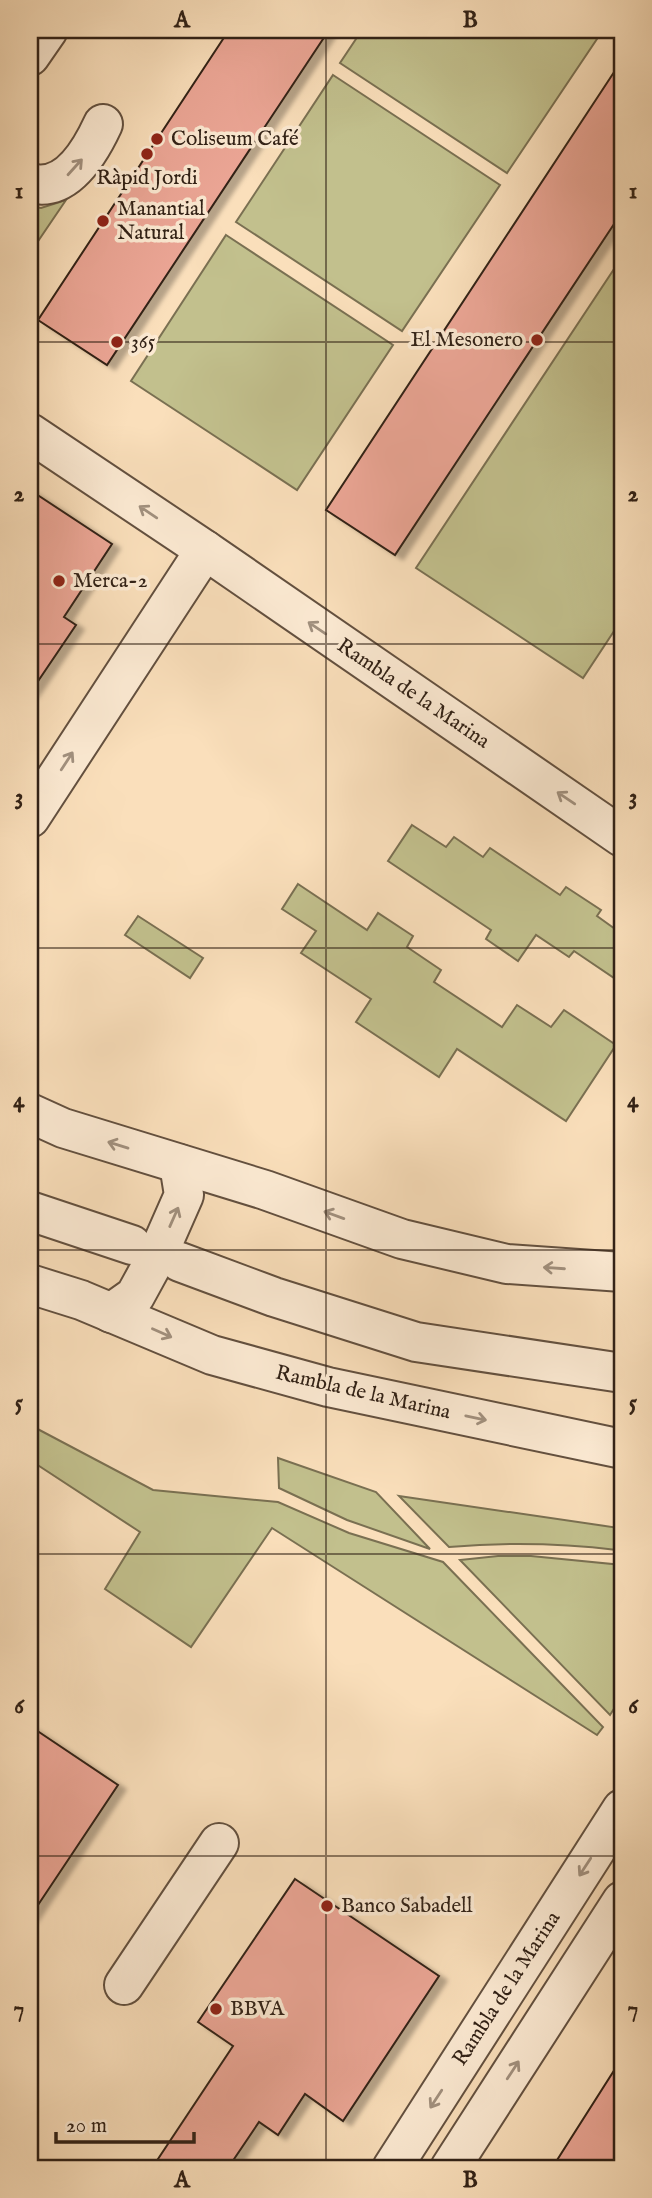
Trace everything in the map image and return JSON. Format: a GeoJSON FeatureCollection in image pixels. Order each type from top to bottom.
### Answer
{"type":"FeatureCollection","features":[{"type":"Feature","properties":{"kind":"street"},"geometry":{"type":"LineString","coordinates":[[30,56],[48,30]]}},
{"type":"Feature","properties":{"kind":"street"},"geometry":{"type":"LineString","coordinates":[[30,183],[42,187],[72,174],[95,141],[103,124]]}},
{"type":"Feature","properties":{"kind":"street","name":"Rambla de la Marina"},"geometry":{"type":"LineString","coordinates":[[31,437],[205,550],[622,836]]}},
{"type":"Feature","properties":{"kind":"street"},"geometry":{"type":"LineString","coordinates":[[30,818],[205,550]]}},
{"type":"Feature","properties":{"kind":"street"},"geometry":{"type":"LineString","coordinates":[[30,1113],[63,1128],[265,1190],[402,1239],[506,1264],[622,1272]]}},
{"type":"Feature","properties":{"kind":"street"},"geometry":{"type":"LineString","coordinates":[[111,1313],[135,1296],[158,1254],[184,1195],[179,1164]]}},
{"type":"Feature","properties":{"kind":"street"},"geometry":{"type":"LineString","coordinates":[[30,1210],[132,1245]]}},
{"type":"Feature","properties":{"kind":"street"},"geometry":{"type":"LineString","coordinates":[[180,1262],[274,1297],[416,1342],[622,1373]]}},
{"type":"Feature","properties":{"kind":"street","name":"Rambla de la Marina"},"geometry":{"type":"LineString","coordinates":[[30,1284],[81,1300],[212,1355],[327,1387],[622,1449]]}},
{"type":"Feature","properties":{"kind":"street","name":"Rambla de la Marina"},"geometry":{"type":"LineString","coordinates":[[391,2168],[622,1809]]}},
{"type":"Feature","properties":{"kind":"street"},"geometry":{"type":"LineString","coordinates":[[124,1985],[219,1843]]}},
{"type":"Feature","properties":{"kind":"street"},"geometry":{"type":"LineString","coordinates":[[450,2168],[622,1901]]}},
{"type":"Feature","properties":{"kind":"shaded area"},"geometry":{"type":"Polygon","coordinates":[[[362,30],[603,30],[507,173],[340,63],[362,30]]]}},
{"type":"Feature","properties":{"kind":"shaded area"},"geometry":{"type":"Polygon","coordinates":[[[333,75],[500,185],[402,331],[236,222],[333,75]]]}},
{"type":"Feature","properties":{"kind":"shaded area"},"geometry":{"type":"Polygon","coordinates":[[[66,200],[30,253],[30,206],[41,208],[66,200]]]}},
{"type":"Feature","properties":{"kind":"shaded area"},"geometry":{"type":"Polygon","coordinates":[[[226,235],[393,345],[297,490],[131,381],[226,235]]]}},
{"type":"Feature","properties":{"kind":"shaded area"},"geometry":{"type":"Polygon","coordinates":[[[622,257],[622,619],[583,678],[416,568],[622,257]]]}},
{"type":"Feature","properties":{"kind":"shaded area"},"geometry":{"type":"Polygon","coordinates":[[[412,825],[446,847],[454,837],[483,857],[490,848],[560,895],[566,887],[601,910],[597,916],[622,934],[620,982],[574,951],[569,957],[536,935],[518,961],[486,939],[491,930],[388,861],[412,825]]]}},
{"type":"Feature","properties":{"kind":"shaded area"},"geometry":{"type":"Polygon","coordinates":[[[298,884],[367,930],[378,913],[413,936],[407,947],[441,970],[434,982],[502,1027],[517,1005],[551,1027],[564,1010],[616,1045],[566,1121],[457,1049],[439,1077],[356,1022],[371,999],[301,953],[316,931],[282,909],[298,884]]]}},
{"type":"Feature","properties":{"kind":"shaded area"},"geometry":{"type":"Polygon","coordinates":[[[138,916],[203,958],[190,978],[125,935],[138,916]]]}},
{"type":"Feature","properties":{"kind":"shaded area"},"geometry":{"type":"Polygon","coordinates":[[[30,1425],[153,1490],[278,1502],[349,1533],[443,1562],[603,1727],[597,1735],[272,1528],[191,1647],[105,1589],[140,1532],[30,1460],[30,1425]]]}},
{"type":"Feature","properties":{"kind":"shaded area"},"geometry":{"type":"Polygon","coordinates":[[[278,1458],[376,1492],[430,1549],[347,1520],[279,1488],[278,1458]]]}},
{"type":"Feature","properties":{"kind":"shaded area"},"geometry":{"type":"Polygon","coordinates":[[[399,1496],[619,1528],[617,1550],[533,1544],[449,1547],[399,1496]]]}},
{"type":"Feature","properties":{"kind":"shaded area"},"geometry":{"type":"Polygon","coordinates":[[[531,1556],[622,1565],[622,1696],[610,1715],[460,1560],[531,1556]]]}},
{"type":"Feature","properties":{"kind":"building"},"geometry":{"type":"Polygon","coordinates":[[[229,30],[329,30],[107,365],[38,320],[229,30]]]}},
{"type":"Feature","properties":{"kind":"building"},"geometry":{"type":"Polygon","coordinates":[[[622,60],[622,212],[395,555],[326,510],[622,60]]]}},
{"type":"Feature","properties":{"kind":"building","name":"Merca-2"},"geometry":{"type":"Polygon","coordinates":[[[30,490],[112,544],[64,617],[76,625],[30,693],[30,490]]]}},
{"type":"Feature","properties":{"kind":"building"},"geometry":{"type":"Polygon","coordinates":[[[30,1726],[118,1785],[30,1917],[30,1726]]]}},
{"type":"Feature","properties":{"kind":"building"},"geometry":{"type":"Polygon","coordinates":[[[295,1879],[439,1976],[343,2121],[305,2094],[278,2135],[259,2122],[228,2168],[152,2168],[233,2046],[198,2022],[295,1879]]]}},
{"type":"Feature","properties":{"kind":"building"},"geometry":{"type":"Polygon","coordinates":[[[622,2058],[622,2168],[552,2168],[622,2058]]]}},
{"type":"Feature","properties":{"kind":"place","name":"Coliseum Café"},"geometry":{"type":"Point","coordinates":[157,139]}},
{"type":"Feature","properties":{"kind":"place","name":"Ràpid Jordi"},"geometry":{"type":"Point","coordinates":[147,154]}},
{"type":"Feature","properties":{"kind":"place","name":"Manantial Natural"},"geometry":{"type":"Point","coordinates":[103,221]}},
{"type":"Feature","properties":{"kind":"place","name":"El Mesonero"},"geometry":{"type":"Point","coordinates":[537,340]}},
{"type":"Feature","properties":{"kind":"place","name":"365"},"geometry":{"type":"Point","coordinates":[117,342]}},
{"type":"Feature","properties":{"kind":"place","name":"Merca-2"},"geometry":{"type":"Point","coordinates":[59,581]}},
{"type":"Feature","properties":{"kind":"place","name":"Banco Sabadell"},"geometry":{"type":"Point","coordinates":[327,1906]}},
{"type":"Feature","properties":{"kind":"place","name":"BBVA"},"geometry":{"type":"Point","coordinates":[216,2009]}}]}
